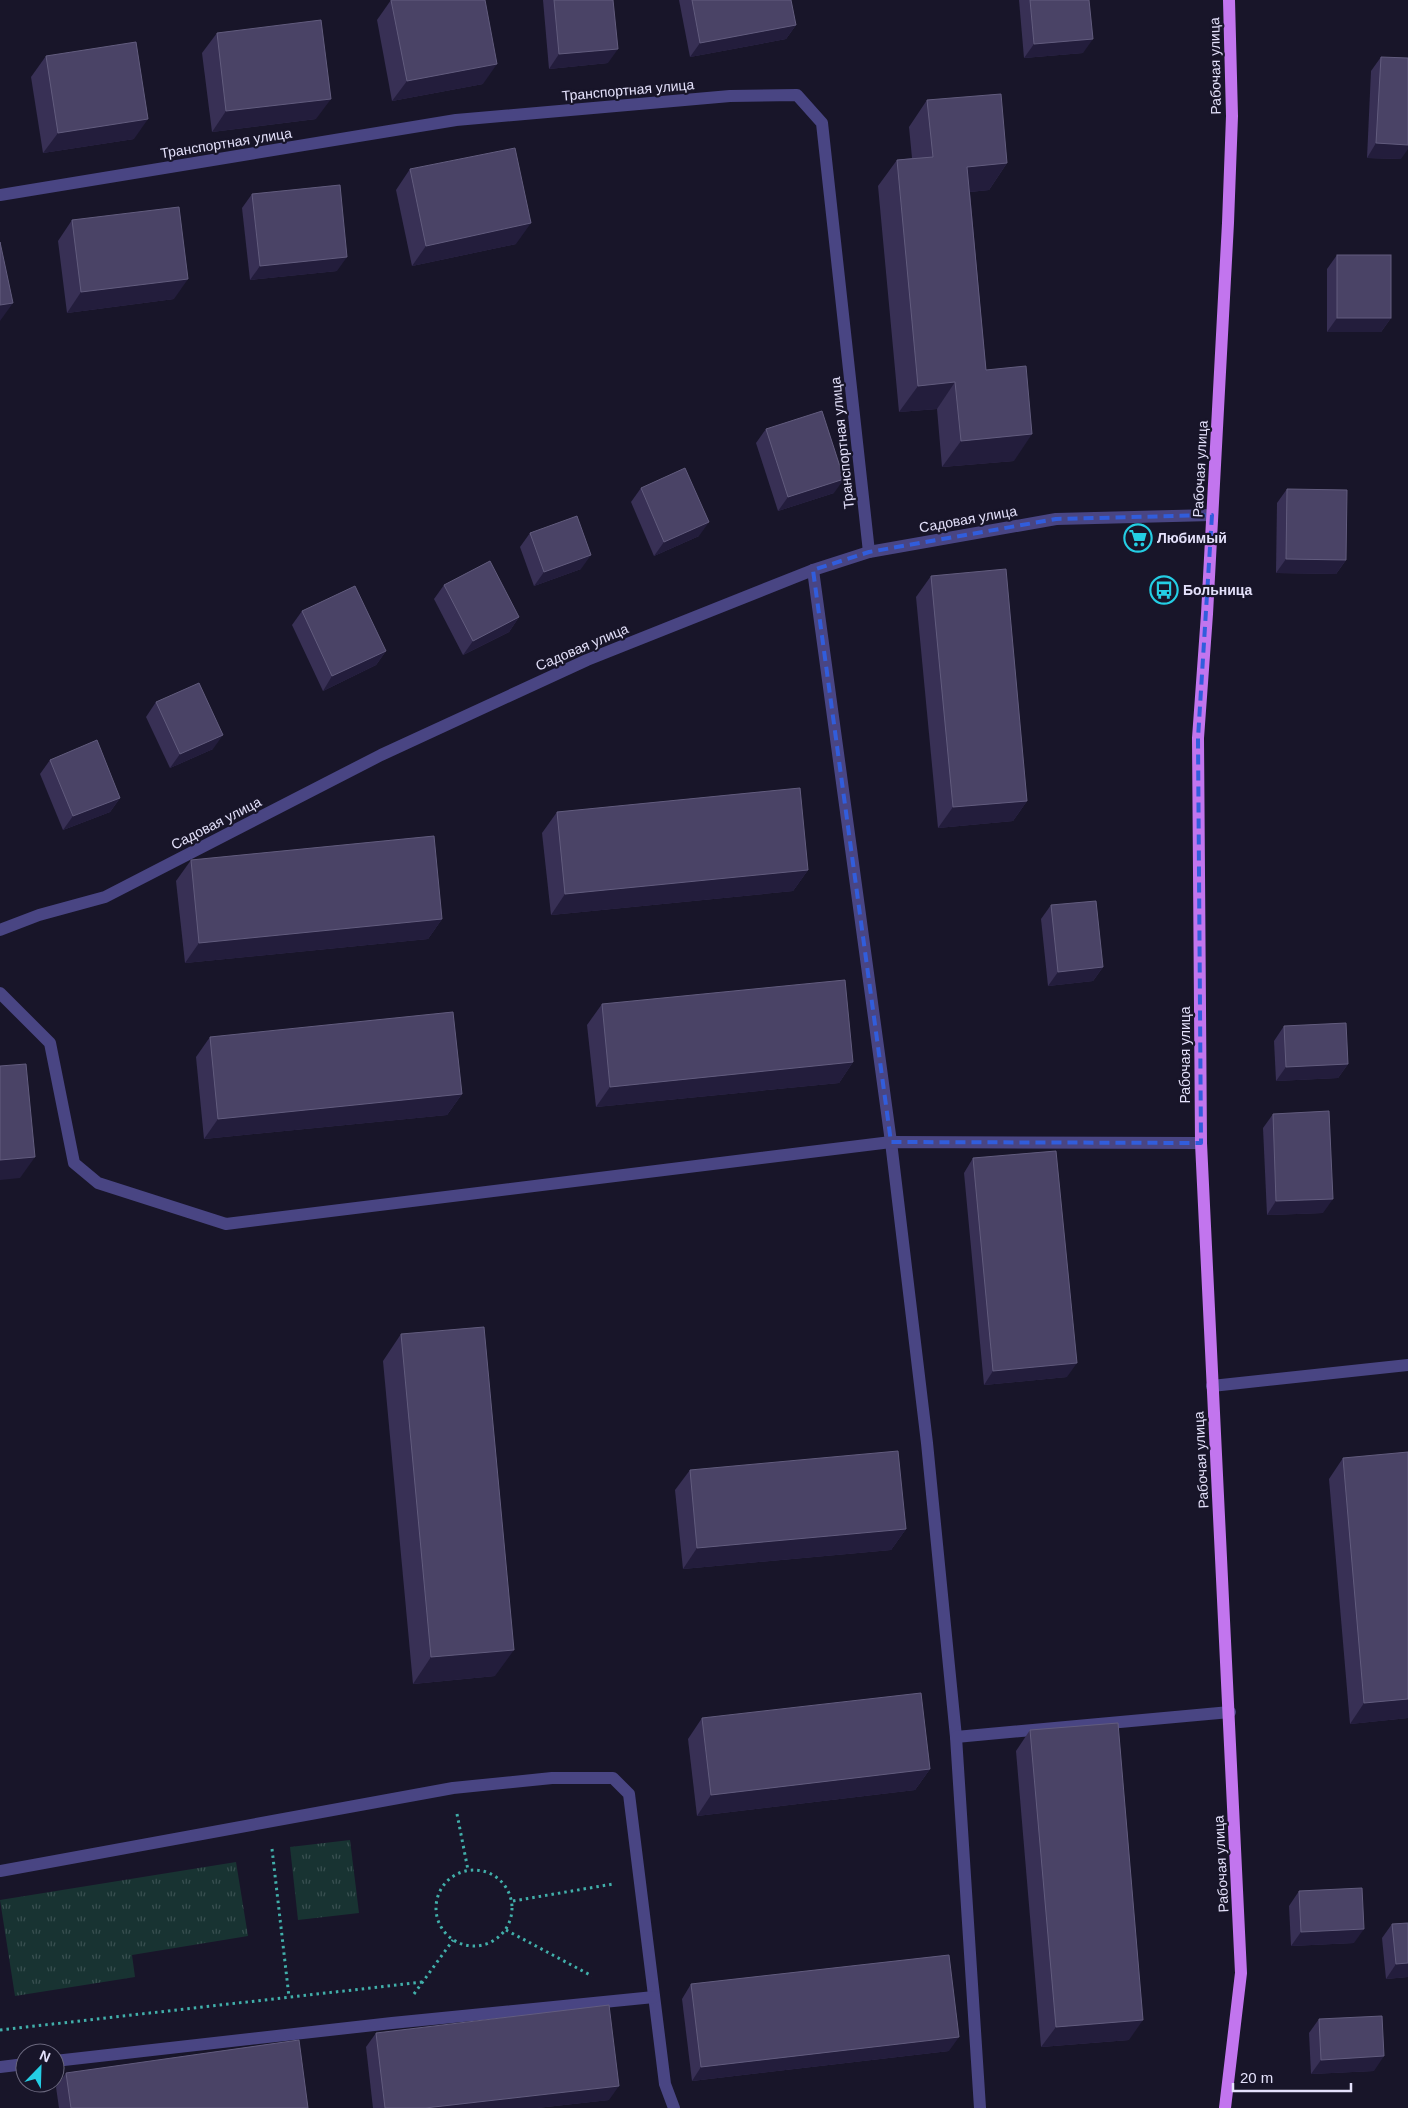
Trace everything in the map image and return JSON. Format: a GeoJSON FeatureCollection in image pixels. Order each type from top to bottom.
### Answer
{"type":"FeatureCollection","features":[{"type":"Feature","properties":{"kind":"main road","name":"Рабочая улица"},"geometry":{"type":"LineString","coordinates":[[1225,2108],[1241,1973],[1230,1712],[1200,1143],[1198,738],[1228,223],[1232,116],[1229,0]]}},
{"type":"Feature","properties":{"kind":"street","name":"Транспортная улица"},"geometry":{"type":"LineString","coordinates":[[0,196],[456,120],[730,96],[797,95],[822,122],[869,552]]}},
{"type":"Feature","properties":{"kind":"street","name":"Садовая улица"},"geometry":{"type":"LineString","coordinates":[[0,930],[39,915],[105,897],[381,754],[587,660],[813,570],[869,552],[1056,519],[1212,515]]}},
{"type":"Feature","properties":{"kind":"street"},"geometry":{"type":"LineString","coordinates":[[813,570],[891,1142],[927,1443],[956,1737],[980,2108]]}},
{"type":"Feature","properties":{"kind":"street"},"geometry":{"type":"LineString","coordinates":[[0,993],[50,1043],[74,1163],[98,1183],[226,1224],[891,1142],[1200,1143]]}},
{"type":"Feature","properties":{"kind":"street"},"geometry":{"type":"LineString","coordinates":[[1212,1386],[1408,1365]]}},
{"type":"Feature","properties":{"kind":"street"},"geometry":{"type":"LineString","coordinates":[[956,1737],[1230,1712]]}},
{"type":"Feature","properties":{"kind":"street"},"geometry":{"type":"LineString","coordinates":[[0,1871],[453,1788],[552,1778],[613,1778],[629,1794],[665,2084],[674,2108]]}},
{"type":"Feature","properties":{"kind":"street"},"geometry":{"type":"LineString","coordinates":[[65,2060],[392,2023],[654,1997]]}},
{"type":"Feature","properties":{"kind":"street"},"geometry":{"type":"LineString","coordinates":[[0,2067],[15,2065]]}},
{"type":"Feature","properties":{"kind":"path"},"geometry":{"type":"LineString","coordinates":[[453,1788],[468,1870]]}},
{"type":"Feature","properties":{"kind":"path"},"geometry":{"type":"LineString","coordinates":[[270,1823],[289,1997]]}},
{"type":"Feature","properties":{"kind":"path"},"geometry":{"type":"LineString","coordinates":[[468,1870],[483,1870],[496,1876],[507,1887],[513,1901],[512,1916],[506,1930],[496,1940],[482,1946],[467,1946],[453,1940],[442,1929],[436,1915],[437,1900],[442,1886],[453,1876],[468,1870]]}},
{"type":"Feature","properties":{"kind":"path"},"geometry":{"type":"LineString","coordinates":[[513,1901],[639,1880]]}},
{"type":"Feature","properties":{"kind":"path"},"geometry":{"type":"LineString","coordinates":[[506,1930],[592,1976]]}},
{"type":"Feature","properties":{"kind":"path"},"geometry":{"type":"LineString","coordinates":[[392,2023],[453,1940]]}},
{"type":"Feature","properties":{"kind":"path"},"geometry":{"type":"LineString","coordinates":[[0,2030],[423,1982]]}},
{"type":"Feature","properties":{"kind":"highlighted area"},"geometry":{"type":"Polygon","coordinates":[[[1212,515],[1198,738],[1201,1143],[891,1142],[813,570],[869,552],[1056,519],[1212,515]]]}},
{"type":"Feature","properties":{"kind":"green space"},"geometry":{"type":"Polygon","coordinates":[[[350,1840],[359,1913],[298,1920],[290,1847],[350,1840]]]}},
{"type":"Feature","properties":{"kind":"green space"},"geometry":{"type":"Polygon","coordinates":[[[236,1862],[248,1936],[132,1955],[135,1977],[15,1996],[0,1900],[236,1862]]]}},
{"type":"Feature","properties":{"kind":"building"},"geometry":{"type":"Polygon","coordinates":[[[391,0],[485,0],[497,64],[407,81],[391,0]]]}},
{"type":"Feature","properties":{"kind":"building"},"geometry":{"type":"Polygon","coordinates":[[[554,0],[613,0],[618,49],[559,54],[554,0]]]}},
{"type":"Feature","properties":{"kind":"building"},"geometry":{"type":"Polygon","coordinates":[[[692,0],[791,0],[796,25],[700,43],[692,0]]]}},
{"type":"Feature","properties":{"kind":"building"},"geometry":{"type":"Polygon","coordinates":[[[1030,0],[1089,0],[1093,39],[1034,44],[1030,0]]]}},
{"type":"Feature","properties":{"kind":"building"},"geometry":{"type":"Polygon","coordinates":[[[321,20],[331,99],[226,111],[217,33],[321,20]]]}},
{"type":"Feature","properties":{"kind":"building"},"geometry":{"type":"Polygon","coordinates":[[[136,42],[148,119],[58,133],[46,56],[136,42]]]}},
{"type":"Feature","properties":{"kind":"building"},"geometry":{"type":"Polygon","coordinates":[[[1381,57],[1408,58],[1408,145],[1376,143],[1381,57]]]}},
{"type":"Feature","properties":{"kind":"building"},"geometry":{"type":"Polygon","coordinates":[[[1001,94],[1007,163],[967,167],[986,370],[1026,366],[1032,434],[961,441],[955,382],[918,386],[897,160],[933,157],[927,100],[1001,94]]]}},
{"type":"Feature","properties":{"kind":"building"},"geometry":{"type":"Polygon","coordinates":[[[515,148],[531,223],[426,246],[410,169],[515,148]]]}},
{"type":"Feature","properties":{"kind":"building"},"geometry":{"type":"Polygon","coordinates":[[[340,185],[347,257],[260,266],[252,194],[340,185]]]}},
{"type":"Feature","properties":{"kind":"building"},"geometry":{"type":"Polygon","coordinates":[[[179,207],[188,279],[81,292],[72,220],[179,207]]]}},
{"type":"Feature","properties":{"kind":"building"},"geometry":{"type":"Polygon","coordinates":[[[0,242],[13,303],[0,305],[0,242]]]}},
{"type":"Feature","properties":{"kind":"building"},"geometry":{"type":"Polygon","coordinates":[[[1337,255],[1391,255],[1391,318],[1337,318],[1337,255]]]}},
{"type":"Feature","properties":{"kind":"building"},"geometry":{"type":"Polygon","coordinates":[[[822,411],[844,479],[788,497],[766,429],[822,411]]]}},
{"type":"Feature","properties":{"kind":"building"},"geometry":{"type":"Polygon","coordinates":[[[685,468],[709,522],[664,542],[641,488],[685,468]]]}},
{"type":"Feature","properties":{"kind":"building"},"geometry":{"type":"Polygon","coordinates":[[[1287,489],[1347,490],[1346,560],[1286,559],[1287,489]]]}},
{"type":"Feature","properties":{"kind":"building"},"geometry":{"type":"Polygon","coordinates":[[[577,516],[591,555],[544,572],[530,533],[577,516]]]}},
{"type":"Feature","properties":{"kind":"building"},"geometry":{"type":"Polygon","coordinates":[[[490,561],[519,617],[473,641],[444,585],[490,561]]]}},
{"type":"Feature","properties":{"kind":"building"},"geometry":{"type":"Polygon","coordinates":[[[1006,569],[1027,801],[953,807],[931,576],[1006,569]]]}},
{"type":"Feature","properties":{"kind":"building"},"geometry":{"type":"Polygon","coordinates":[[[355,586],[386,651],[332,676],[302,611],[355,586]]]}},
{"type":"Feature","properties":{"kind":"building"},"geometry":{"type":"Polygon","coordinates":[[[199,683],[223,735],[180,754],[156,702],[199,683]]]}},
{"type":"Feature","properties":{"kind":"building"},"geometry":{"type":"Polygon","coordinates":[[[97,740],[120,798],[73,816],[50,760],[97,740]]]}},
{"type":"Feature","properties":{"kind":"building"},"geometry":{"type":"Polygon","coordinates":[[[800,788],[808,870],[565,894],[557,812],[800,788]]]}},
{"type":"Feature","properties":{"kind":"building"},"geometry":{"type":"Polygon","coordinates":[[[434,836],[442,919],[199,943],[191,860],[434,836]]]}},
{"type":"Feature","properties":{"kind":"building"},"geometry":{"type":"Polygon","coordinates":[[[1096,901],[1103,967],[1058,972],[1051,905],[1096,901]]]}},
{"type":"Feature","properties":{"kind":"building"},"geometry":{"type":"Polygon","coordinates":[[[845,980],[853,1062],[610,1087],[602,1004],[845,980]]]}},
{"type":"Feature","properties":{"kind":"building"},"geometry":{"type":"Polygon","coordinates":[[[453,1012],[462,1094],[218,1119],[210,1037],[453,1012]]]}},
{"type":"Feature","properties":{"kind":"building"},"geometry":{"type":"Polygon","coordinates":[[[1346,1023],[1348,1064],[1286,1067],[1284,1026],[1346,1023]]]}},
{"type":"Feature","properties":{"kind":"building"},"geometry":{"type":"Polygon","coordinates":[[[26,1064],[35,1157],[0,1160],[0,1066],[26,1064]]]}},
{"type":"Feature","properties":{"kind":"building"},"geometry":{"type":"Polygon","coordinates":[[[1329,1111],[1333,1199],[1276,1201],[1273,1114],[1329,1111]]]}},
{"type":"Feature","properties":{"kind":"building"},"geometry":{"type":"Polygon","coordinates":[[[1056,1151],[1077,1363],[993,1371],[973,1158],[1056,1151]]]}},
{"type":"Feature","properties":{"kind":"building"},"geometry":{"type":"Polygon","coordinates":[[[484,1327],[514,1650],[431,1657],[401,1334],[484,1327]]]}},
{"type":"Feature","properties":{"kind":"building"},"geometry":{"type":"Polygon","coordinates":[[[898,1451],[906,1529],[697,1548],[690,1470],[898,1451]]]}},
{"type":"Feature","properties":{"kind":"building"},"geometry":{"type":"Polygon","coordinates":[[[1408,1452],[1408,1699],[1364,1703],[1343,1458],[1408,1452]]]}},
{"type":"Feature","properties":{"kind":"building"},"geometry":{"type":"Polygon","coordinates":[[[921,1693],[930,1769],[711,1795],[702,1718],[921,1693]]]}},
{"type":"Feature","properties":{"kind":"building"},"geometry":{"type":"Polygon","coordinates":[[[1118,1723],[1143,2020],[1056,2027],[1030,1730],[1118,1723]]]}},
{"type":"Feature","properties":{"kind":"building"},"geometry":{"type":"Polygon","coordinates":[[[1362,1888],[1364,1929],[1301,1932],[1299,1891],[1362,1888]]]}},
{"type":"Feature","properties":{"kind":"building"},"geometry":{"type":"Polygon","coordinates":[[[1408,1923],[1408,1963],[1396,1964],[1392,1924],[1408,1923]]]}},
{"type":"Feature","properties":{"kind":"building"},"geometry":{"type":"Polygon","coordinates":[[[949,1955],[959,2037],[701,2067],[691,1984],[949,1955]]]}},
{"type":"Feature","properties":{"kind":"building"},"geometry":{"type":"Polygon","coordinates":[[[609,2005],[619,2086],[425,2108],[385,2108],[376,2033],[609,2005]]]}},
{"type":"Feature","properties":{"kind":"building"},"geometry":{"type":"Polygon","coordinates":[[[1382,2016],[1384,2056],[1321,2060],[1319,2019],[1382,2016]]]}},
{"type":"Feature","properties":{"kind":"building"},"geometry":{"type":"Polygon","coordinates":[[[299,2040],[308,2108],[71,2108],[66,2073],[299,2040]]]}},
{"type":"Feature","properties":{"kind":"place","name":"Любимый"},"geometry":{"type":"Point","coordinates":[1138,538]}},
{"type":"Feature","properties":{"kind":"place","name":"Больница"},"geometry":{"type":"Point","coordinates":[1164,590]}}]}
